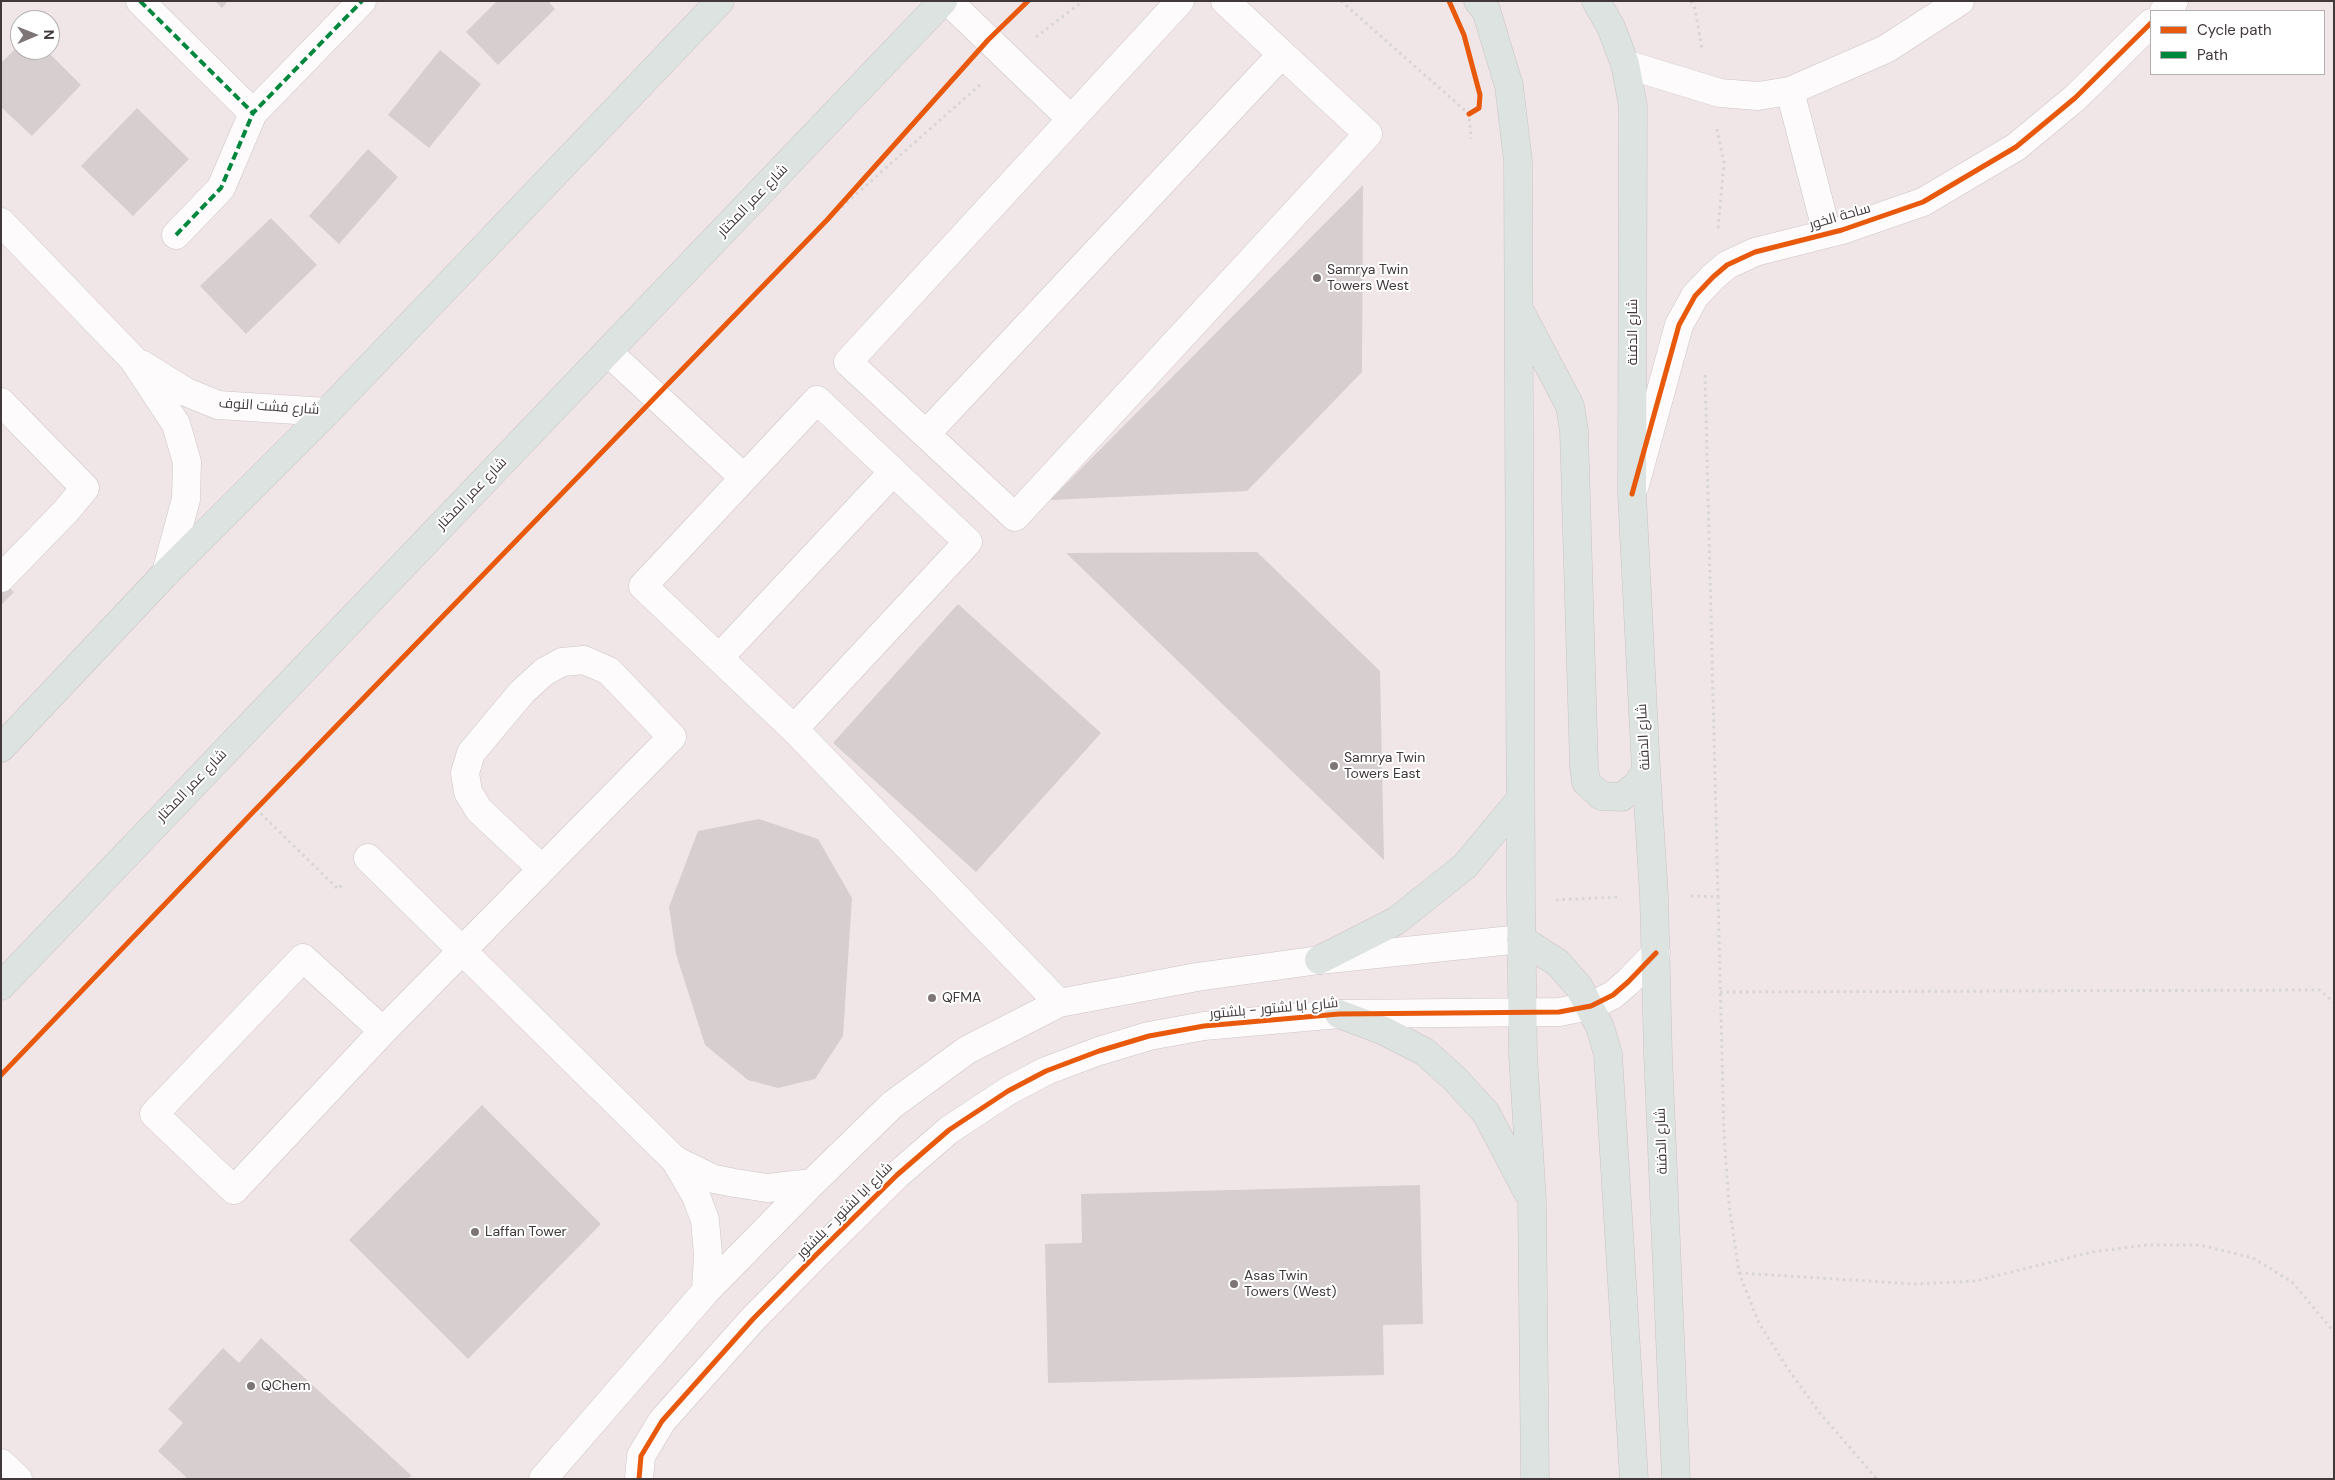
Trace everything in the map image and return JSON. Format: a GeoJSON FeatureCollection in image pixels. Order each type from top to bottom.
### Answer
{"type":"FeatureCollection","features":[{"type":"Feature","properties":{"kind":"main road"},"geometry":{"type":"LineString","coordinates":[[1,748],[166,574],[327,412],[720,1]]}},
{"type":"Feature","properties":{"kind":"main road","name":"شارع عمر المختار"},"geometry":{"type":"LineString","coordinates":[[1,986],[943,1]]}},
{"type":"Feature","properties":{"kind":"main road"},"geometry":{"type":"LineString","coordinates":[[1478,1],[1486,10],[1509,86],[1518,161],[1521,901],[1526,1106],[1532,1201],[1535,1479]]}},
{"type":"Feature","properties":{"kind":"main road","name":"شارع الدفنة"},"geometry":{"type":"LineString","coordinates":[[1596,1],[1611,27],[1625,64],[1633,106],[1632,494],[1654,896],[1676,1479]]}},
{"type":"Feature","properties":{"kind":"main road"},"geometry":{"type":"LineString","coordinates":[[1519,310],[1570,406],[1574,431],[1586,782],[1601,796],[1622,797],[1638,784],[1646,770]]}},
{"type":"Feature","properties":{"kind":"main road"},"geometry":{"type":"LineString","coordinates":[[1319,960],[1396,921],[1465,866],[1520,800]]}},
{"type":"Feature","properties":{"kind":"main road"},"geometry":{"type":"LineString","coordinates":[[1522,939],[1558,963],[1579,986],[1591,1006],[1600,1027],[1608,1054],[1634,1479]]}},
{"type":"Feature","properties":{"kind":"main road"},"geometry":{"type":"LineString","coordinates":[[1339,1014],[1384,1032],[1425,1052],[1455,1079],[1486,1113],[1532,1201]]}},
{"type":"Feature","properties":{"kind":"street"},"geometry":{"type":"LineString","coordinates":[[140,1],[253,112]]}},
{"type":"Feature","properties":{"kind":"street"},"geometry":{"type":"LineString","coordinates":[[176,235],[221,188],[253,112],[362,1]]}},
{"type":"Feature","properties":{"kind":"street"},"geometry":{"type":"LineString","coordinates":[[948,1],[1071,119]]}},
{"type":"Feature","properties":{"kind":"street"},"geometry":{"type":"LineString","coordinates":[[1180,1],[848,362],[1015,517],[1368,134],[1226,1]]}},
{"type":"Feature","properties":{"kind":"street"},"geometry":{"type":"LineString","coordinates":[[1625,64],[1720,93],[1758,96],[1790,91],[1886,49],[1960,1]]}},
{"type":"Feature","properties":{"kind":"street"},"geometry":{"type":"LineString","coordinates":[[2165,10],[2174,1]]}},
{"type":"Feature","properties":{"kind":"street","name":"ساحة الخور"},"geometry":{"type":"LineString","coordinates":[[1632,494],[1680,325],[1695,296],[1713,277],[1727,265],[1755,252],[1827,233],[1923,202],[2016,147],[2075,98],[2150,24]]}},
{"type":"Feature","properties":{"kind":"street"},"geometry":{"type":"LineString","coordinates":[[926,434],[1282,54]]}},
{"type":"Feature","properties":{"kind":"street"},"geometry":{"type":"LineString","coordinates":[[1790,91],[1827,233]]}},
{"type":"Feature","properties":{"kind":"street","name":"شارع فشت النوف"},"geometry":{"type":"LineString","coordinates":[[1,222],[133,359],[176,424],[187,462],[186,499],[166,574]]}},
{"type":"Feature","properties":{"kind":"street"},"geometry":{"type":"LineString","coordinates":[[608,352],[744,478]]}},
{"type":"Feature","properties":{"kind":"street","name":"شارع فشت النوف"},"geometry":{"type":"LineString","coordinates":[[133,359],[186,392],[218,405],[327,412]]}},
{"type":"Feature","properties":{"kind":"street"},"geometry":{"type":"LineString","coordinates":[[794,729],[968,542],[817,400],[644,586],[794,729],[1059,1003]]}},
{"type":"Feature","properties":{"kind":"street"},"geometry":{"type":"LineString","coordinates":[[1,402],[85,488],[66,511],[1,578]]}},
{"type":"Feature","properties":{"kind":"street"},"geometry":{"type":"LineString","coordinates":[[719,658],[893,472]]}},
{"type":"Feature","properties":{"kind":"street"},"geometry":{"type":"LineString","coordinates":[[383,1031],[303,958],[154,1114],[234,1190],[383,1031],[672,736],[609,671],[584,660],[562,662],[544,672],[522,692],[471,754],[465,773],[468,792],[479,810],[542,868]]}},
{"type":"Feature","properties":{"kind":"street"},"geometry":{"type":"LineString","coordinates":[[368,858],[675,1160],[696,1196],[705,1220],[708,1255],[706,1291]]}},
{"type":"Feature","properties":{"kind":"street"},"geometry":{"type":"LineString","coordinates":[[543,1479],[706,1291],[812,1183],[892,1105],[966,1050],[1059,1003],[1197,977],[1319,960],[1522,939]]}},
{"type":"Feature","properties":{"kind":"street","name":"شارع ابا لشتور - بلشتور"},"geometry":{"type":"LineString","coordinates":[[639,1479],[641,1456],[662,1421],[753,1319],[897,1175],[949,1130],[993,1101],[1046,1071],[1099,1050],[1149,1036],[1204,1026],[1339,1014],[1523,1014],[1559,1012],[1591,1006],[1613,995],[1656,953]]}},
{"type":"Feature","properties":{"kind":"street"},"geometry":{"type":"LineString","coordinates":[[675,1160],[714,1179],[735,1183],[767,1188],[812,1183]]}},
{"type":"Feature","properties":{"kind":"street"},"geometry":{"type":"LineString","coordinates":[[1,1463],[18,1479]]}},
{"type":"Feature","properties":{"kind":"path"},"geometry":{"type":"LineString","coordinates":[[827,220],[1009,60],[1083,1]]}},
{"type":"Feature","properties":{"kind":"path"},"geometry":{"type":"LineString","coordinates":[[1341,1],[1472,113],[1471,138]]}},
{"type":"Feature","properties":{"kind":"path"},"geometry":{"type":"LineString","coordinates":[[1692,1],[1704,57]]}},
{"type":"Feature","properties":{"kind":"path"},"geometry":{"type":"LineString","coordinates":[[1713,277],[1724,163],[1717,124]]}},
{"type":"Feature","properties":{"kind":"path"},"geometry":{"type":"LineString","coordinates":[[820,227],[865,177]]}},
{"type":"Feature","properties":{"kind":"path"},"geometry":{"type":"LineString","coordinates":[[1705,365],[1724,1135],[1729,1204],[1739,1273],[1760,1323],[1786,1366],[1819,1412],[1877,1479]]}},
{"type":"Feature","properties":{"kind":"path"},"geometry":{"type":"LineString","coordinates":[[249,816],[261,803]]}},
{"type":"Feature","properties":{"kind":"path"},"geometry":{"type":"LineString","coordinates":[[256,809],[338,889],[368,858]]}},
{"type":"Feature","properties":{"kind":"path"},"geometry":{"type":"LineString","coordinates":[[1521,901],[1654,896],[1718,897]]}},
{"type":"Feature","properties":{"kind":"path"},"geometry":{"type":"LineString","coordinates":[[1720,992],[2320,990],[2334,1003]]}},
{"type":"Feature","properties":{"kind":"path"},"geometry":{"type":"LineString","coordinates":[[1739,1273],[1915,1284],[1975,1281],[2092,1252],[2147,1245],[2200,1245],[2253,1258],[2292,1282],[2334,1332]]}},
{"type":"Feature","properties":{"kind":"building"},"geometry":{"type":"Polygon","coordinates":[[[215,1],[228,1],[222,8],[215,1]]]}},
{"type":"Feature","properties":{"kind":"building"},"geometry":{"type":"Polygon","coordinates":[[[497,1],[548,1],[555,9],[498,65],[466,32],[497,1]]]}},
{"type":"Feature","properties":{"kind":"building"},"geometry":{"type":"Polygon","coordinates":[[[440,50],[481,84],[429,148],[388,115],[440,50]]]}},
{"type":"Feature","properties":{"kind":"building"},"geometry":{"type":"Polygon","coordinates":[[[10,54],[10,60],[56,60],[81,85],[32,136],[1,107],[1,63],[10,54]]]}},
{"type":"Feature","properties":{"kind":"building"},"geometry":{"type":"Polygon","coordinates":[[[137,108],[189,159],[133,216],[81,166],[137,108]]]}},
{"type":"Feature","properties":{"kind":"building"},"geometry":{"type":"Polygon","coordinates":[[[368,149],[398,177],[339,244],[309,216],[368,149]]]}},
{"type":"Feature","properties":{"kind":"building","name":"Samrya Twin Towers West"},"geometry":{"type":"Polygon","coordinates":[[[1363,185],[1362,372],[1247,491],[1050,500],[1363,185]]]}},
{"type":"Feature","properties":{"kind":"building"},"geometry":{"type":"Polygon","coordinates":[[[271,218],[317,265],[246,334],[200,286],[271,218]]]}},
{"type":"Feature","properties":{"kind":"building","name":"Samrya Twin Towers East"},"geometry":{"type":"Polygon","coordinates":[[[1257,552],[1380,671],[1384,860],[1066,553],[1257,552]]]}},
{"type":"Feature","properties":{"kind":"building"},"geometry":{"type":"Polygon","coordinates":[[[1,580],[14,592],[1,605],[1,580]]]}},
{"type":"Feature","properties":{"kind":"building"},"geometry":{"type":"Polygon","coordinates":[[[958,604],[1101,733],[976,872],[833,743],[958,604]]]}},
{"type":"Feature","properties":{"kind":"building"},"geometry":{"type":"Polygon","coordinates":[[[759,819],[818,839],[852,898],[843,1036],[815,1079],[778,1088],[748,1080],[705,1045],[676,954],[669,907],[698,831],[759,819]]]}},
{"type":"Feature","properties":{"kind":"building","name":"Laffan Tower"},"geometry":{"type":"Polygon","coordinates":[[[482,1105],[601,1224],[468,1359],[349,1240],[482,1105]]]}},
{"type":"Feature","properties":{"kind":"building","name":"Asas Twin Towers (West)"},"geometry":{"type":"Polygon","coordinates":[[[1420,1185],[1423,1324],[1383,1325],[1384,1375],[1048,1383],[1045,1244],[1082,1243],[1081,1194],[1420,1185]]]}},
{"type":"Feature","properties":{"kind":"building","name":"QChem"},"geometry":{"type":"Polygon","coordinates":[[[261,1338],[412,1476],[406,1479],[188,1479],[158,1451],[183,1423],[168,1409],[223,1348],[239,1363],[261,1338]]]}},
{"type":"Feature","properties":{"kind":"marked path"},"geometry":{"type":"LineString","coordinates":[[140,1],[253,113],[362,1]]}},
{"type":"Feature","properties":{"kind":"marked path"},"geometry":{"type":"LineString","coordinates":[[176,235],[221,188],[253,113]]}},
{"type":"Feature","properties":{"kind":"cycle path"},"geometry":{"type":"LineString","coordinates":[[1,1075],[827,220],[988,40],[1028,1]]}},
{"type":"Feature","properties":{"kind":"cycle path"},"geometry":{"type":"LineString","coordinates":[[1449,1],[1464,35],[1480,95],[1479,108],[1469,114]]}},
{"type":"Feature","properties":{"kind":"cycle path"},"geometry":{"type":"LineString","coordinates":[[1632,494],[1679,325],[1695,296],[1713,277],[1727,265],[1755,252],[1842,230],[1923,202],[2016,147],[2075,98],[2150,24]]}},
{"type":"Feature","properties":{"kind":"cycle path"},"geometry":{"type":"LineString","coordinates":[[639,1479],[641,1456],[662,1421],[753,1319],[816,1255],[897,1175],[949,1130],[1008,1091],[1046,1071],[1099,1051],[1149,1036],[1204,1026],[1339,1014],[1559,1012],[1591,1006],[1613,995],[1656,953]]}},
{"type":"Feature","properties":{"kind":"place","name":"Samrya Twin Towers West"},"geometry":{"type":"Point","coordinates":[1317,278]}},
{"type":"Feature","properties":{"kind":"place","name":"Samrya Twin Towers East"},"geometry":{"type":"Point","coordinates":[1334,766]}},
{"type":"Feature","properties":{"kind":"place","name":"QFMA"},"geometry":{"type":"Point","coordinates":[932,998]}},
{"type":"Feature","properties":{"kind":"place","name":"Laffan Tower"},"geometry":{"type":"Point","coordinates":[475,1232]}},
{"type":"Feature","properties":{"kind":"place","name":"Asas Twin Towers (West)"},"geometry":{"type":"Point","coordinates":[1234,1284]}},
{"type":"Feature","properties":{"kind":"place","name":"QChem"},"geometry":{"type":"Point","coordinates":[251,1386]}}]}
